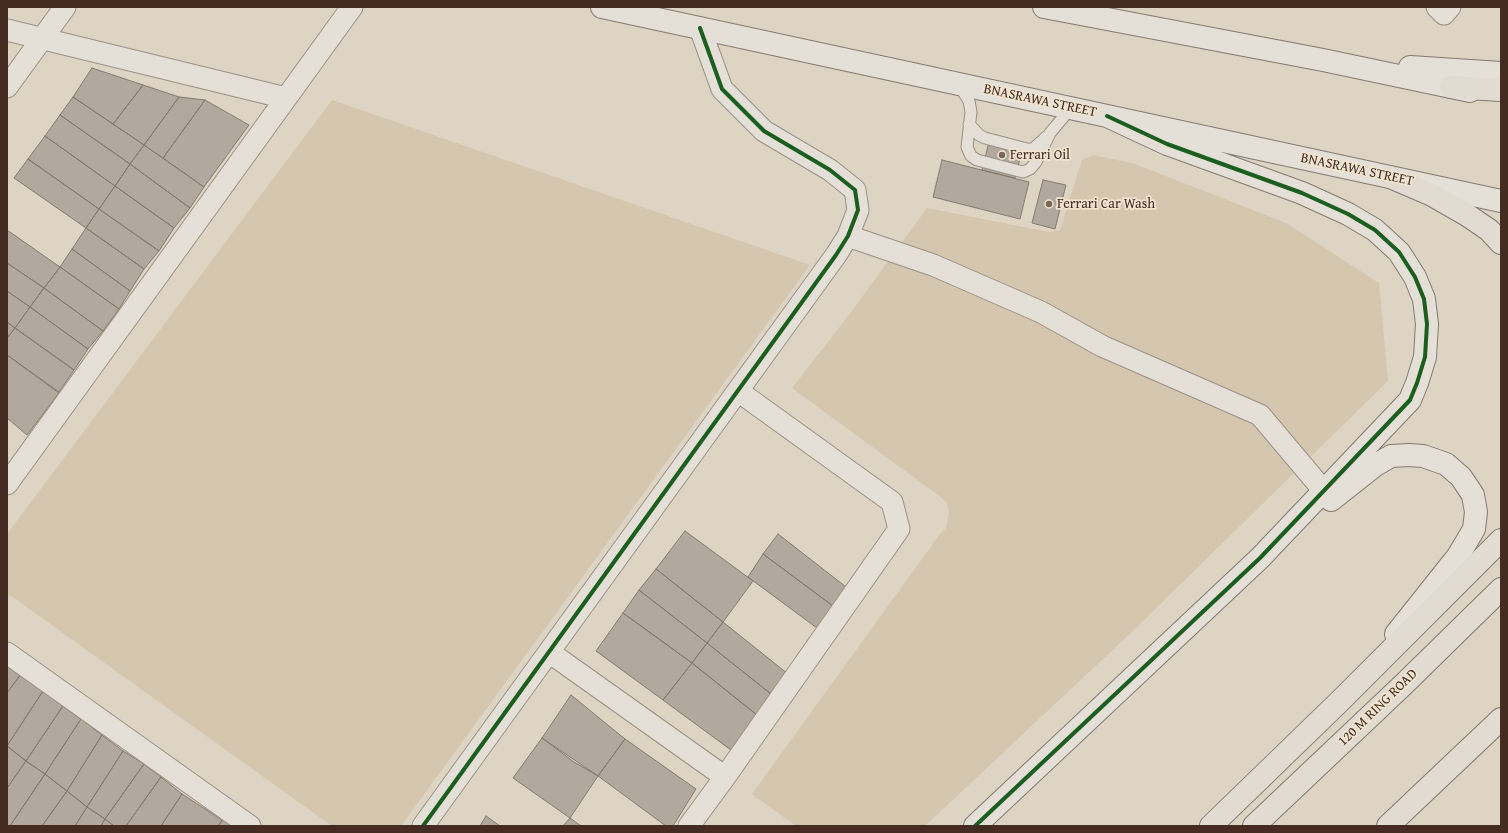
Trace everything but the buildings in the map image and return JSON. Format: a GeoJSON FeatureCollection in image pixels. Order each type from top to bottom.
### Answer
{"type":"FeatureCollection","features":[{"type":"Feature","properties":{"kind":"highway"},"geometry":{"type":"LineString","coordinates":[[1451,87],[1501,90]]}},
{"type":"Feature","properties":{"kind":"highway"},"geometry":{"type":"LineString","coordinates":[[1390,177],[1432,195],[1467,215],[1489,230],[1501,243]]}},
{"type":"Feature","properties":{"kind":"highway"},"geometry":{"type":"LineString","coordinates":[[1211,826],[1341,700],[1501,540]]}},
{"type":"Feature","properties":{"kind":"highway","name":"120 M RING ROAD"},"geometry":{"type":"LineString","coordinates":[[1254,826],[1404,684],[1501,589]]}},
{"type":"Feature","properties":{"kind":"highway"},"geometry":{"type":"LineString","coordinates":[[1388,826],[1501,719]]}},
{"type":"Feature","properties":{"kind":"street"},"geometry":{"type":"LineString","coordinates":[[7,87],[65,7]]}},
{"type":"Feature","properties":{"kind":"street"},"geometry":{"type":"LineString","coordinates":[[7,484],[352,7]]}},
{"type":"Feature","properties":{"kind":"street","name":"BNASRAWA STREET"},"geometry":{"type":"LineString","coordinates":[[602,7],[1501,201]]}},
{"type":"Feature","properties":{"kind":"street"},"geometry":{"type":"LineString","coordinates":[[1044,7],[1323,60],[1501,97]]}},
{"type":"Feature","properties":{"kind":"street"},"geometry":{"type":"LineString","coordinates":[[1437,7],[1444,14],[1450,7]]}},
{"type":"Feature","properties":{"kind":"street"},"geometry":{"type":"LineString","coordinates":[[423,826],[836,255],[848,236],[858,210],[856,190],[830,170],[764,132],[722,89],[700,28]]}},
{"type":"Feature","properties":{"kind":"street"},"geometry":{"type":"LineString","coordinates":[[7,30],[286,98]]}},
{"type":"Feature","properties":{"kind":"street"},"geometry":{"type":"LineString","coordinates":[[1323,60],[1501,73]]}},
{"type":"Feature","properties":{"kind":"street"},"geometry":{"type":"LineString","coordinates":[[975,826],[1260,558],[1410,400],[1425,357],[1427,324],[1424,299],[1415,277],[1399,252],[1375,230],[1348,214],[1302,193],[1167,144],[1107,116]]}},
{"type":"Feature","properties":{"kind":"street"},"geometry":{"type":"LineString","coordinates":[[848,236],[933,265],[1040,312],[1102,346],[1260,415],[1324,491]]}},
{"type":"Feature","properties":{"kind":"street"},"geometry":{"type":"LineString","coordinates":[[688,826],[725,777],[899,530],[892,502],[738,391]]}},
{"type":"Feature","properties":{"kind":"street"},"geometry":{"type":"LineString","coordinates":[[1260,558],[1374,466],[1392,456],[1423,456],[1446,464],[1461,477],[1473,496],[1476,512],[1474,529],[1458,556],[1341,700]]}},
{"type":"Feature","properties":{"kind":"street"},"geometry":{"type":"LineString","coordinates":[[549,652],[725,777]]}},
{"type":"Feature","properties":{"kind":"street"},"geometry":{"type":"LineString","coordinates":[[7,653],[250,826]]}},
{"type":"Feature","properties":{"kind":"lane"},"geometry":{"type":"LineString","coordinates":[[957,83],[969,101],[971,112],[967,147],[971,156],[977,160],[1023,172],[1030,169],[1036,162],[1050,133]]}},
{"type":"Feature","properties":{"kind":"lane"},"geometry":{"type":"LineString","coordinates":[[969,124],[979,135],[985,138],[1027,149],[1033,149],[1050,133],[1071,108]]}},
{"type":"Feature","properties":{"kind":"shaded area"},"geometry":{"type":"Polygon","coordinates":[[[332,100],[810,265],[401,826],[332,826],[7,593],[7,534],[332,100]]]}},
{"type":"Feature","properties":{"kind":"shaded area"},"geometry":{"type":"Polygon","coordinates":[[[1094,155],[1135,164],[1286,223],[1379,283],[1388,381],[1136,628],[925,826],[796,826],[752,794],[940,534],[946,528],[949,512],[947,504],[942,498],[792,388],[849,315],[927,208],[1049,232],[1060,230],[1082,160],[1094,155]]]}},
{"type":"Feature","properties":{"kind":"cycle path"},"geometry":{"type":"LineString","coordinates":[[423,826],[836,255],[848,236],[858,210],[855,190],[830,170],[764,131],[722,89],[700,28]]}},
{"type":"Feature","properties":{"kind":"cycle path"},"geometry":{"type":"LineString","coordinates":[[975,826],[1260,558],[1410,400],[1425,357],[1427,324],[1424,299],[1415,277],[1399,252],[1375,230],[1348,214],[1302,193],[1167,144],[1107,116]]}},
{"type":"Feature","properties":{"kind":"place","name":"Ferrari Oil"},"geometry":{"type":"Point","coordinates":[1002,155]}},
{"type":"Feature","properties":{"kind":"place","name":"Ferrari Car Wash"},"geometry":{"type":"Point","coordinates":[1049,204]}}]}
